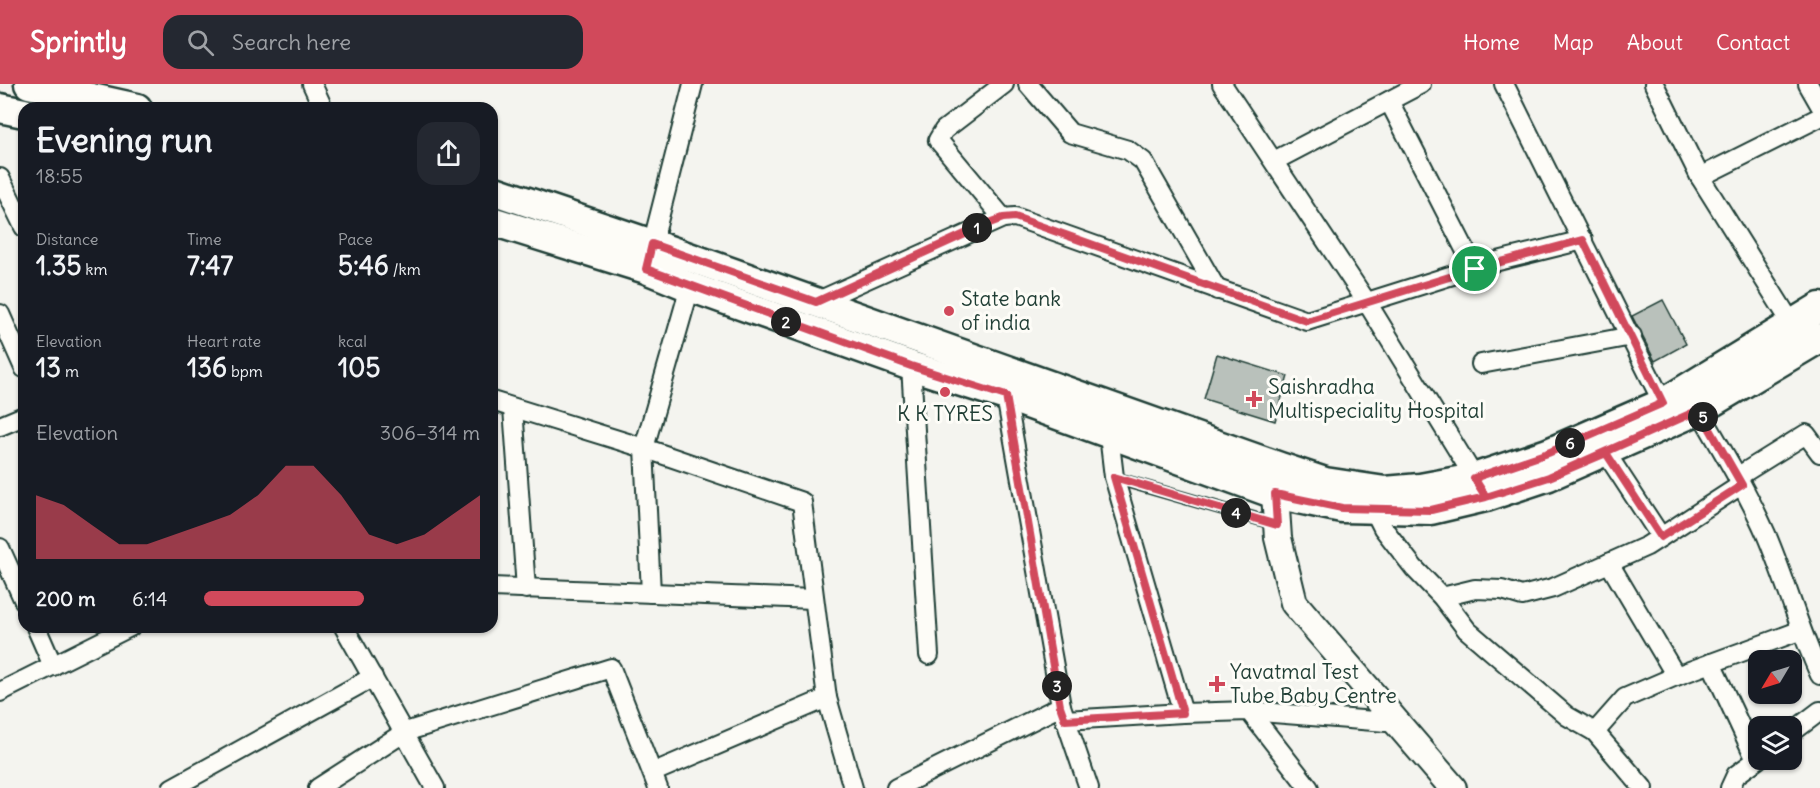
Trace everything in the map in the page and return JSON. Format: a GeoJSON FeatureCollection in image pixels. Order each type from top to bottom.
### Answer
{"type":"FeatureCollection","features":[{"type":"Feature","properties":{"kind":"main road"},"geometry":{"type":"LineString","coordinates":[[29,84],[81,90],[112,102]]}},
{"type":"Feature","properties":{"kind":"main road"},"geometry":{"type":"LineString","coordinates":[[0,108],[18,112]]}},
{"type":"Feature","properties":{"kind":"main road"},"geometry":{"type":"LineString","coordinates":[[498,193],[649,256],[690,287],[911,366],[966,370],[1006,396],[1109,435],[1278,481],[1325,482],[1385,491],[1480,487],[1549,477],[1699,410],[1820,338]]}},
{"type":"Feature","properties":{"kind":"main road"},"geometry":{"type":"LineString","coordinates":[[498,222],[649,256],[816,302],[966,370],[1278,481],[1342,508],[1431,510],[1548,453],[1663,403],[1820,307]]}},
{"type":"Feature","properties":{"kind":"street"},"geometry":{"type":"LineString","coordinates":[[312,84],[320,102]]}},
{"type":"Feature","properties":{"kind":"street"},"geometry":{"type":"LineString","coordinates":[[649,256],[693,84]]}},
{"type":"Feature","properties":{"kind":"street"},"geometry":{"type":"LineString","coordinates":[[1003,218],[938,140],[944,130],[1004,84]]}},
{"type":"Feature","properties":{"kind":"street"},"geometry":{"type":"LineString","coordinates":[[1028,84],[1062,127],[1070,133],[1128,150],[1143,161],[1217,290]]}},
{"type":"Feature","properties":{"kind":"street"},"geometry":{"type":"LineString","coordinates":[[1222,84],[1368,304],[1480,487]]}},
{"type":"Feature","properties":{"kind":"street"},"geometry":{"type":"LineString","coordinates":[[1274,161],[1421,84]]}},
{"type":"Feature","properties":{"kind":"street"},"geometry":{"type":"LineString","coordinates":[[1504,84],[1632,336],[1663,403]]}},
{"type":"Feature","properties":{"kind":"street"},"geometry":{"type":"LineString","coordinates":[[1654,84],[1700,177],[1792,324]]}},
{"type":"Feature","properties":{"kind":"street"},"geometry":{"type":"LineString","coordinates":[[1808,84],[1820,105]]}},
{"type":"Feature","properties":{"kind":"street"},"geometry":{"type":"LineString","coordinates":[[1389,101],[1475,269]]}},
{"type":"Feature","properties":{"kind":"street"},"geometry":{"type":"LineString","coordinates":[[1700,177],[1820,117]]}},
{"type":"Feature","properties":{"kind":"street"},"geometry":{"type":"LineString","coordinates":[[0,178],[6,205],[18,219]]}},
{"type":"Feature","properties":{"kind":"street"},"geometry":{"type":"LineString","coordinates":[[816,302],[1003,218],[1015,217],[1307,321],[1475,269],[1583,240]]}},
{"type":"Feature","properties":{"kind":"street"},"geometry":{"type":"LineString","coordinates":[[651,592],[644,448],[690,287]]}},
{"type":"Feature","properties":{"kind":"street"},"geometry":{"type":"LineString","coordinates":[[0,314],[18,354]]}},
{"type":"Feature","properties":{"kind":"street"},"geometry":{"type":"LineString","coordinates":[[1481,364],[1632,336]]}},
{"type":"Feature","properties":{"kind":"street"},"geometry":{"type":"LineString","coordinates":[[911,366],[929,655]]}},
{"type":"Feature","properties":{"kind":"street"},"geometry":{"type":"LineString","coordinates":[[1006,396],[1063,713],[1089,788]]}},
{"type":"Feature","properties":{"kind":"street"},"geometry":{"type":"LineString","coordinates":[[498,403],[644,448],[802,502],[827,698],[853,788]]}},
{"type":"Feature","properties":{"kind":"street"},"geometry":{"type":"LineString","coordinates":[[513,408],[526,588]]}},
{"type":"Feature","properties":{"kind":"street"},"geometry":{"type":"LineString","coordinates":[[1699,410],[1766,535],[1800,631],[1820,675]]}},
{"type":"Feature","properties":{"kind":"street"},"geometry":{"type":"LineString","coordinates":[[0,426],[18,418]]}},
{"type":"Feature","properties":{"kind":"street"},"geometry":{"type":"LineString","coordinates":[[1442,597],[1475,589],[1502,590],[1522,596],[1553,588],[1661,537],[1806,434],[1820,453]]}},
{"type":"Feature","properties":{"kind":"street"},"geometry":{"type":"LineString","coordinates":[[1109,435],[1114,477],[1183,713]]}},
{"type":"Feature","properties":{"kind":"street"},"geometry":{"type":"LineString","coordinates":[[1606,453],[1661,537]]}},
{"type":"Feature","properties":{"kind":"street"},"geometry":{"type":"LineString","coordinates":[[1278,481],[1277,525],[1294,603],[1453,788]]}},
{"type":"Feature","properties":{"kind":"street"},"geometry":{"type":"LineString","coordinates":[[1373,508],[1383,528],[1467,630],[1567,717],[1595,732],[1643,788]]}},
{"type":"Feature","properties":{"kind":"street"},"geometry":{"type":"LineString","coordinates":[[0,548],[18,588]]}},
{"type":"Feature","properties":{"kind":"street"},"geometry":{"type":"LineString","coordinates":[[1609,563],[1676,676]]}},
{"type":"Feature","properties":{"kind":"street"},"geometry":{"type":"LineString","coordinates":[[498,587],[814,599]]}},
{"type":"Feature","properties":{"kind":"street"},"geometry":{"type":"LineString","coordinates":[[1595,732],[1625,698],[1676,676],[1800,631]]}},
{"type":"Feature","properties":{"kind":"street"},"geometry":{"type":"LineString","coordinates":[[39,633],[53,666]]}},
{"type":"Feature","properties":{"kind":"street"},"geometry":{"type":"LineString","coordinates":[[0,692],[118,633]]}},
{"type":"Feature","properties":{"kind":"street"},"geometry":{"type":"LineString","coordinates":[[347,633],[435,788]]}},
{"type":"Feature","properties":{"kind":"street"},"geometry":{"type":"LineString","coordinates":[[1712,663],[1748,740]]}},
{"type":"Feature","properties":{"kind":"street"},"geometry":{"type":"LineString","coordinates":[[318,788],[405,732],[611,668],[656,780],[827,698]]}},
{"type":"Feature","properties":{"kind":"street"},"geometry":{"type":"LineString","coordinates":[[172,788],[191,784],[373,677]]}},
{"type":"Feature","properties":{"kind":"street"},"geometry":{"type":"LineString","coordinates":[[896,788],[1063,713],[1249,711],[1399,723]]}},
{"type":"Feature","properties":{"kind":"street"},"geometry":{"type":"LineString","coordinates":[[1249,711],[1309,788]]}},
{"type":"Feature","properties":{"kind":"street"},"geometry":{"type":"LineString","coordinates":[[1802,725],[1820,711]]}},
{"type":"Feature","properties":{"kind":"street"},"geometry":{"type":"LineString","coordinates":[[1730,788],[1736,775],[1748,766]]}},
{"type":"Feature","properties":{"kind":"lane"},"geometry":{"type":"LineString","coordinates":[[1114,477],[1277,525]]}},
{"type":"Feature","properties":{"kind":"building"},"geometry":{"type":"Polygon","coordinates":[[[1663,300],[1686,344],[1655,361],[1632,316],[1663,300]]]}},
{"type":"Feature","properties":{"kind":"building"},"geometry":{"type":"Polygon","coordinates":[[[1217,354],[1288,376],[1275,421],[1204,399],[1217,354]]]}},
{"type":"Feature","properties":{"kind":"place","name":"State bank of india"},"geometry":{"type":"Point","coordinates":[949,311]}},
{"type":"Feature","properties":{"kind":"place","name":"K K TYRES"},"geometry":{"type":"Point","coordinates":[945,392]}},
{"type":"Feature","properties":{"kind":"place","name":"Saishradha Multispeciality Hospital"},"geometry":{"type":"Point","coordinates":[1254,399]}},
{"type":"Feature","properties":{"kind":"place","name":"Yavatmal Test Tube Baby Centre"},"geometry":{"type":"Point","coordinates":[1217,684]}},
{"type":"Feature","properties":{"kind":"route"},"geometry":{"type":"LineString","coordinates":[[1475,269],[1307,321],[1015,217],[1003,218],[987,224],[816,302],[652,244],[646,269],[911,366],[1006,396],[1060,706],[1065,720],[1183,713],[1114,477],[1277,525],[1275,494],[1342,508],[1431,510],[1486,497],[1549,477],[1699,410],[1742,485],[1661,537],[1606,453],[1549,477],[1486,497],[1474,478],[1548,453],[1663,403],[1583,240],[1494,262],[1475,269]]}}]}
